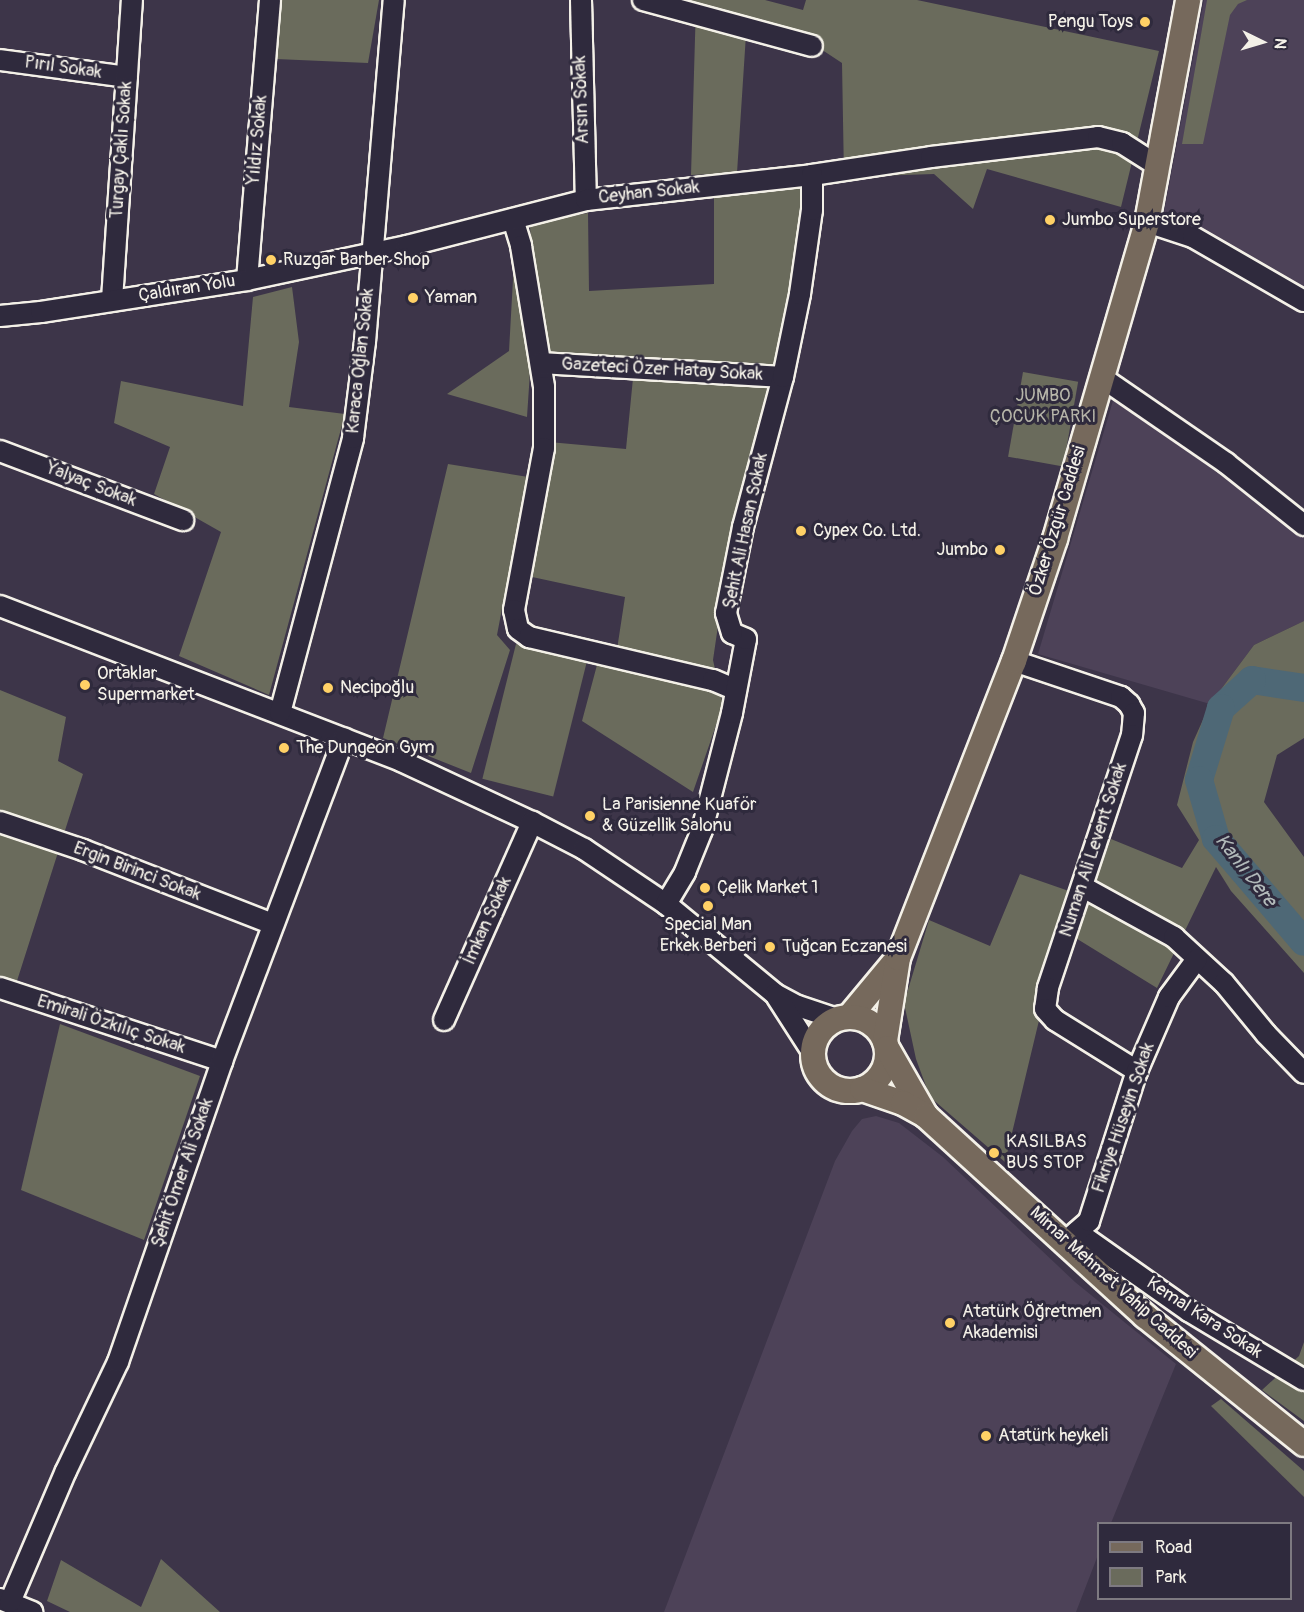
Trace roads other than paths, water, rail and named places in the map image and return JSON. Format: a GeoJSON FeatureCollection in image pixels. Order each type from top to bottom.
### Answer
{"type":"FeatureCollection","features":[{"type":"Feature","properties":{"kind":"main road","name":"Özker Özgür Caddesi"},"geometry":{"type":"LineString","coordinates":[[886,1045],[898,958],[1014,661],[1055,539],[1147,222],[1188,0]]}},
{"type":"Feature","properties":{"kind":"main road","name":"Özker Özgür Caddesi"},"geometry":{"type":"LineString","coordinates":[[843,1018],[898,958]]}},
{"type":"Feature","properties":{"kind":"main road"},"geometry":{"type":"LineString","coordinates":[[843,1018],[871,1023],[886,1045],[886,1061],[882,1073],[862,1089],[838,1090],[827,1083],[819,1074],[813,1053],[820,1032],[843,1018]]}},
{"type":"Feature","properties":{"kind":"main road","name":"Mimar Mehmet Vahip Caddesi"},"geometry":{"type":"LineString","coordinates":[[886,1045],[927,1116]]}},
{"type":"Feature","properties":{"kind":"main road","name":"Mimar Mehmet Vahip Caddesi"},"geometry":{"type":"LineString","coordinates":[[862,1089],[903,1103],[927,1116],[1071,1237],[1145,1316],[1304,1444]]}},
{"type":"Feature","properties":{"kind":"street","name":"Turgay Çaklı Sokak"},"geometry":{"type":"LineString","coordinates":[[112,300],[132,0]]}},
{"type":"Feature","properties":{"kind":"street","name":"Yıldız Sokak"},"geometry":{"type":"LineString","coordinates":[[247,280],[270,0]]}},
{"type":"Feature","properties":{"kind":"street","name":"Karaca Oğlan Sokak"},"geometry":{"type":"LineString","coordinates":[[280,713],[353,438],[394,0]]}},
{"type":"Feature","properties":{"kind":"street","name":"Arsın Sokak"},"geometry":{"type":"LineString","coordinates":[[580,0],[586,200]]}},
{"type":"Feature","properties":{"kind":"street"},"geometry":{"type":"LineString","coordinates":[[642,0],[812,46]]}},
{"type":"Feature","properties":{"kind":"street","name":"Pırıl Sokak"},"geometry":{"type":"LineString","coordinates":[[0,60],[126,77]]}},
{"type":"Feature","properties":{"kind":"street","name":"Ceyhan Sokak"},"geometry":{"type":"LineString","coordinates":[[372,252],[586,200],[812,175],[931,157],[1098,137],[1122,143],[1158,166]]}},
{"type":"Feature","properties":{"kind":"street","name":"Şehit Ali Hasan Sokak"},"geometry":{"type":"LineString","coordinates":[[666,904],[685,872],[702,830],[732,713],[746,639],[732,633],[726,613],[744,527],[783,377],[803,273],[812,210],[812,175]]}},
{"type":"Feature","properties":{"kind":"street"},"geometry":{"type":"LineString","coordinates":[[513,219],[521,246],[541,363],[544,448],[514,610],[518,629],[529,637],[713,680],[736,690]]}},
{"type":"Feature","properties":{"kind":"street"},"geometry":{"type":"LineString","coordinates":[[1147,222],[1193,237],[1304,301]]}},
{"type":"Feature","properties":{"kind":"street","name":"Çaldıran Yolu"},"geometry":{"type":"LineString","coordinates":[[0,316],[41,312],[247,280],[372,252]]}},
{"type":"Feature","properties":{"kind":"street","name":"Gazeteci Özer Hatay Sokak"},"geometry":{"type":"LineString","coordinates":[[541,363],[783,377]]}},
{"type":"Feature","properties":{"kind":"street"},"geometry":{"type":"LineString","coordinates":[[1101,377],[1226,463],[1304,525]]}},
{"type":"Feature","properties":{"kind":"street","name":"Yalyaç Sokak"},"geometry":{"type":"LineString","coordinates":[[0,451],[183,520]]}},
{"type":"Feature","properties":{"kind":"street"},"geometry":{"type":"LineString","coordinates":[[0,606],[344,738],[454,784],[532,822],[584,849],[666,904],[775,994],[798,1006],[843,1018]]}},
{"type":"Feature","properties":{"kind":"street","name":"Numan Ali Levent Sokak"},"geometry":{"type":"LineString","coordinates":[[1014,661],[1121,697],[1134,713],[1132,735],[1048,988],[1045,1009],[1055,1020],[1137,1071]]}},
{"type":"Feature","properties":{"kind":"street","name":"Şehit Ömer Ali Sokak"},"geometry":{"type":"LineString","coordinates":[[17,1606],[66,1471],[118,1362],[222,1061],[344,738]]}},
{"type":"Feature","properties":{"kind":"street","name":"Ergin Birinci Sokak"},"geometry":{"type":"LineString","coordinates":[[0,822],[83,850],[273,924]]}},
{"type":"Feature","properties":{"kind":"street","name":"İmkan Sokak"},"geometry":{"type":"LineString","coordinates":[[444,1020],[532,822]]}},
{"type":"Feature","properties":{"kind":"street"},"geometry":{"type":"LineString","coordinates":[[1083,887],[1174,937],[1224,982],[1266,1034],[1304,1073]]}},
{"type":"Feature","properties":{"kind":"street","name":"Fikriye Hüseyin Sokak"},"geometry":{"type":"LineString","coordinates":[[1071,1237],[1089,1221],[1137,1071],[1169,997],[1197,960]]}},
{"type":"Feature","properties":{"kind":"street","name":"Emirali Özkılıç Sokak"},"geometry":{"type":"LineString","coordinates":[[0,988],[222,1061]]}},
{"type":"Feature","properties":{"kind":"street"},"geometry":{"type":"LineString","coordinates":[[775,994],[813,1053]]}},
{"type":"Feature","properties":{"kind":"street","name":"Kemal Kara Sokak"},"geometry":{"type":"LineString","coordinates":[[1071,1237],[1304,1380]]}},
{"type":"Feature","properties":{"kind":"waterway","name":"Kanlı Dere"},"geometry":{"type":"LineString","coordinates":[[1304,688],[1252,680],[1221,708],[1199,780],[1216,839],[1304,942]]}},
{"type":"Feature","properties":{"kind":"place","name":"Pengu Toys"},"geometry":{"type":"Point","coordinates":[1145,22]}},
{"type":"Feature","properties":{"kind":"place","name":"Jumbo Superstore"},"geometry":{"type":"Point","coordinates":[1050,220]}},
{"type":"Feature","properties":{"kind":"place","name":"Ruzgar Barber Shop"},"geometry":{"type":"Point","coordinates":[271,260]}},
{"type":"Feature","properties":{"kind":"place","name":"Yaman"},"geometry":{"type":"Point","coordinates":[413,298]}},
{"type":"Feature","properties":{"kind":"place","name":"Cypex Co. Ltd."},"geometry":{"type":"Point","coordinates":[801,531]}},
{"type":"Feature","properties":{"kind":"place","name":"Jumbo"},"geometry":{"type":"Point","coordinates":[1000,550]}},
{"type":"Feature","properties":{"kind":"place","name":"Ortaklar Supermarket"},"geometry":{"type":"Point","coordinates":[85,685]}},
{"type":"Feature","properties":{"kind":"place","name":"Necipoğlu"},"geometry":{"type":"Point","coordinates":[328,688]}},
{"type":"Feature","properties":{"kind":"place","name":"The Dungeon Gym"},"geometry":{"type":"Point","coordinates":[284,748]}},
{"type":"Feature","properties":{"kind":"place","name":"La Parisienne Kuaför & Güzellik Salonu"},"geometry":{"type":"Point","coordinates":[590,816]}},
{"type":"Feature","properties":{"kind":"place","name":"Çelik Market 1"},"geometry":{"type":"Point","coordinates":[705,888]}},
{"type":"Feature","properties":{"kind":"place","name":"Special Man Erkek Berberi"},"geometry":{"type":"Point","coordinates":[708,906]}},
{"type":"Feature","properties":{"kind":"place","name":"Tuğcan Eczanesi"},"geometry":{"type":"Point","coordinates":[770,947]}},
{"type":"Feature","properties":{"kind":"place","name":"KASILBAS BUS STOP"},"geometry":{"type":"Point","coordinates":[994,1153]}},
{"type":"Feature","properties":{"kind":"place","name":"Atatürk Öğretmen Akademisi"},"geometry":{"type":"Point","coordinates":[950,1323]}},
{"type":"Feature","properties":{"kind":"place","name":"Atatürk heykeli"},"geometry":{"type":"Point","coordinates":[986,1436]}},
{"type":"Feature","properties":{"kind":"park label","name":"JUMBO ÇOCUK PARKI"},"geometry":{"type":"Point","coordinates":[1043,407]}}]}
